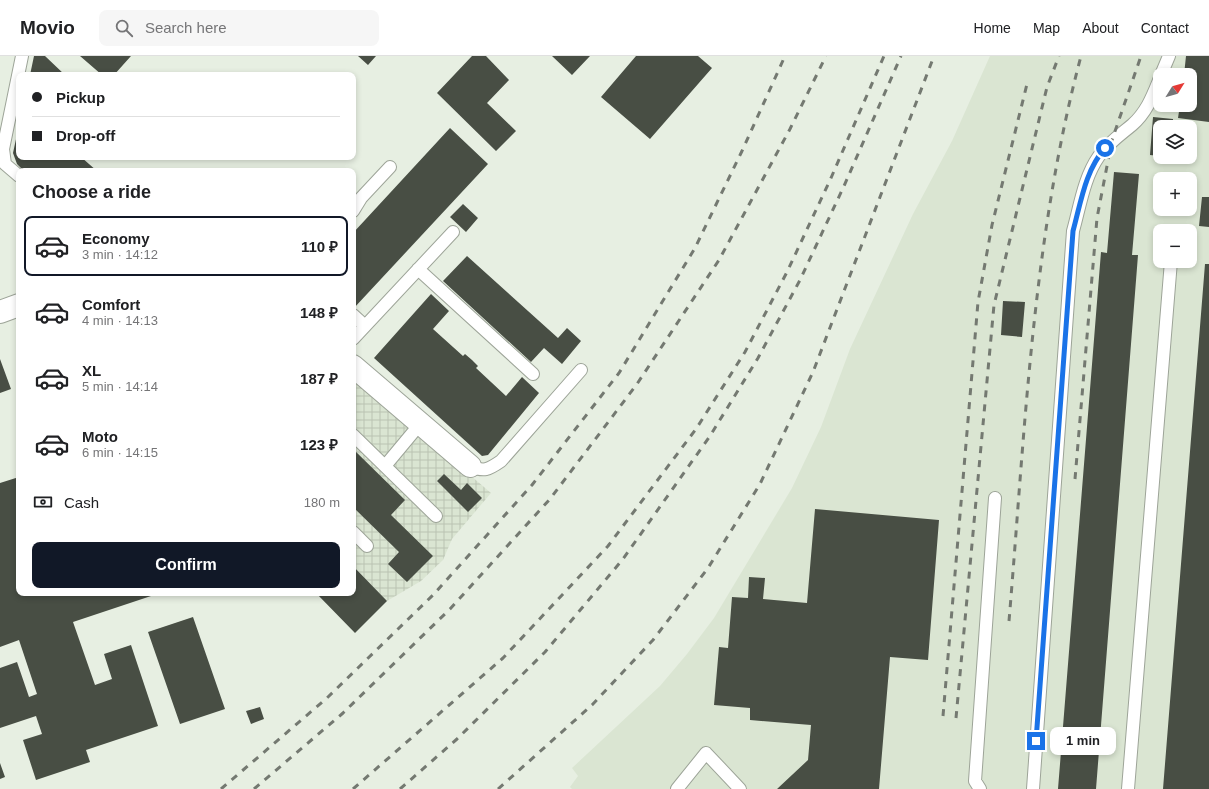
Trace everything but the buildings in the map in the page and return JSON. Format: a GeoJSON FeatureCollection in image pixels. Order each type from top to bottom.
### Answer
{"type":"FeatureCollection","features":[{"type":"Feature","properties":{"kind":"street"},"geometry":{"type":"LineString","coordinates":[[0,312],[16,306]]}},
{"type":"Feature","properties":{"kind":"street"},"geometry":{"type":"LineString","coordinates":[[356,369],[470,466]]}},
{"type":"Feature","properties":{"kind":"lane"},"geometry":{"type":"LineString","coordinates":[[19,72],[22,56]]}},
{"type":"Feature","properties":{"kind":"lane"},"geometry":{"type":"LineString","coordinates":[[1164,68],[1169,56]]}},
{"type":"Feature","properties":{"kind":"lane"},"geometry":{"type":"LineString","coordinates":[[16,85],[3,149],[5,164],[16,173]]}},
{"type":"Feature","properties":{"kind":"lane"},"geometry":{"type":"LineString","coordinates":[[1033,789],[1073,231],[1088,176],[1098,156],[1112,140],[1133,124],[1148,107],[1153,95]]}},
{"type":"Feature","properties":{"kind":"lane"},"geometry":{"type":"LineString","coordinates":[[356,206],[361,198],[390,167]]}},
{"type":"Feature","properties":{"kind":"lane"},"geometry":{"type":"LineString","coordinates":[[356,336],[453,232]]}},
{"type":"Feature","properties":{"kind":"lane"},"geometry":{"type":"LineString","coordinates":[[1128,789],[1170,268]]}},
{"type":"Feature","properties":{"kind":"lane"},"geometry":{"type":"LineString","coordinates":[[418,269],[534,374]]}},
{"type":"Feature","properties":{"kind":"lane"},"geometry":{"type":"LineString","coordinates":[[356,318],[365,326]]}},
{"type":"Feature","properties":{"kind":"lane"},"geometry":{"type":"LineString","coordinates":[[470,466],[481,470],[491,468],[501,461],[581,370]]}},
{"type":"Feature","properties":{"kind":"lane"},"geometry":{"type":"LineString","coordinates":[[385,466],[420,424]]}},
{"type":"Feature","properties":{"kind":"lane"},"geometry":{"type":"LineString","coordinates":[[356,438],[436,516]]}},
{"type":"Feature","properties":{"kind":"lane"},"geometry":{"type":"LineString","coordinates":[[980,789],[975,781],[995,498]]}},
{"type":"Feature","properties":{"kind":"lane"},"geometry":{"type":"LineString","coordinates":[[356,535],[367,546]]}},
{"type":"Feature","properties":{"kind":"lane"},"geometry":{"type":"LineString","coordinates":[[677,789],[706,753],[740,789]]}},
{"type":"Feature","properties":{"kind":"shaded area"},"geometry":{"type":"Polygon","coordinates":[[[990,56],[1209,56],[1209,789],[572,789],[570,787],[578,776],[572,768],[660,686],[687,654],[714,618],[792,488],[821,427],[850,349],[913,214],[952,141],[990,56]]]}},
{"type":"Feature","properties":{"kind":"shaded area"},"geometry":{"type":"Polygon","coordinates":[[[356,378],[491,493],[452,539],[443,560],[421,581],[387,601],[356,569],[356,378]]]}},
{"type":"Feature","properties":{"kind":"railway"},"geometry":{"type":"LineString","coordinates":[[221,789],[327,698],[433,595],[532,485],[619,373],[695,248],[742,151],[785,56]]}},
{"type":"Feature","properties":{"kind":"railway"},"geometry":{"type":"LineString","coordinates":[[254,789],[343,713],[450,609],[550,499],[637,384],[719,260],[790,129],[826,56]]}},
{"type":"Feature","properties":{"kind":"railway"},"geometry":{"type":"LineString","coordinates":[[353,789],[503,658],[608,546],[696,429],[745,352],[787,272],[831,178],[884,56]]}},
{"type":"Feature","properties":{"kind":"railway"},"geometry":{"type":"LineString","coordinates":[[400,789],[457,739],[545,652],[623,559],[710,436],[758,358],[800,280],[844,186],[901,56]]}},
{"type":"Feature","properties":{"kind":"railway"},"geometry":{"type":"LineString","coordinates":[[498,789],[592,705],[653,640],[708,568],[760,484],[813,372],[934,56]]}},
{"type":"Feature","properties":{"kind":"railway"},"geometry":{"type":"LineString","coordinates":[[956,718],[994,305],[1047,87],[1059,56]]}},
{"type":"Feature","properties":{"kind":"railway"},"geometry":{"type":"LineString","coordinates":[[1009,621],[1026,408],[1041,266],[1051,195],[1064,125],[1081,56]]}},
{"type":"Feature","properties":{"kind":"railway"},"geometry":{"type":"LineString","coordinates":[[1075,479],[1097,218],[1112,140],[1141,56]]}},
{"type":"Feature","properties":{"kind":"railway"},"geometry":{"type":"LineString","coordinates":[[943,716],[978,302],[992,225],[1028,80]]}},
{"type":"Feature","properties":{"kind":"route"},"geometry":{"type":"LineString","coordinates":[[1036,741],[1073,231],[1088,176],[1098,156],[1105,148]]}}]}
